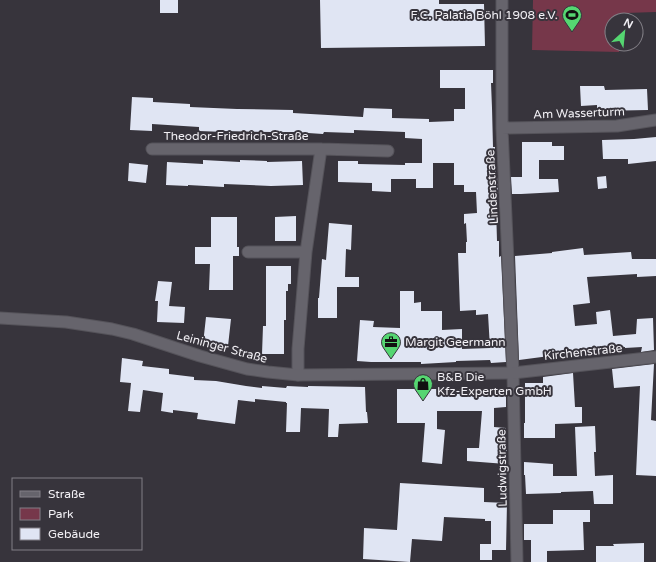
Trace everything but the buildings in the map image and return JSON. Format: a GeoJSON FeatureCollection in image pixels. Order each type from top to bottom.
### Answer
{"type":"FeatureCollection","features":[{"type":"Feature","properties":{"kind":"street","name":"Lindenstraße"},"geometry":{"type":"LineString","coordinates":[[502,0],[502,128],[513,373]]}},
{"type":"Feature","properties":{"kind":"street","name":"Am Wasserturm"},"geometry":{"type":"LineString","coordinates":[[502,128],[617,126],[656,120]]}},
{"type":"Feature","properties":{"kind":"street","name":"Theodor-Friedrich-Straße"},"geometry":{"type":"LineString","coordinates":[[152,148],[388,151]]}},
{"type":"Feature","properties":{"kind":"street","name":"Theodor-Friedrich-Straße"},"geometry":{"type":"LineString","coordinates":[[298,375],[298,349],[306,252],[321,149]]}},
{"type":"Feature","properties":{"kind":"street"},"geometry":{"type":"LineString","coordinates":[[248,252],[306,252]]}},
{"type":"Feature","properties":{"kind":"street","name":"Leininger Straße"},"geometry":{"type":"LineString","coordinates":[[0,318],[66,322],[112,329],[247,369],[268,372],[298,375],[513,373]]}},
{"type":"Feature","properties":{"kind":"street","name":"Kirchenstraße"},"geometry":{"type":"LineString","coordinates":[[513,373],[656,357]]}},
{"type":"Feature","properties":{"kind":"street","name":"Ludwigstraße"},"geometry":{"type":"LineString","coordinates":[[513,373],[517,562]]}},
{"type":"Feature","properties":{"kind":"green space","name":"F.C. Palatia Böhl 1908 e.V."},"geometry":{"type":"Polygon","coordinates":[[[533,0],[656,0],[656,12],[604,12],[604,52],[532,50],[533,0]]]}},
{"type":"Feature","properties":{"kind":"place","name":"F.C. Palatia Böhl 1908 e.V."},"geometry":{"type":"Point","coordinates":[572,32]}},
{"type":"Feature","properties":{"kind":"place","name":"Margit Geermann"},"geometry":{"type":"Point","coordinates":[391,359]}},
{"type":"Feature","properties":{"kind":"place","name":"B&B Die Kfz-Experten GmbH"},"geometry":{"type":"Point","coordinates":[423,401]}}]}
